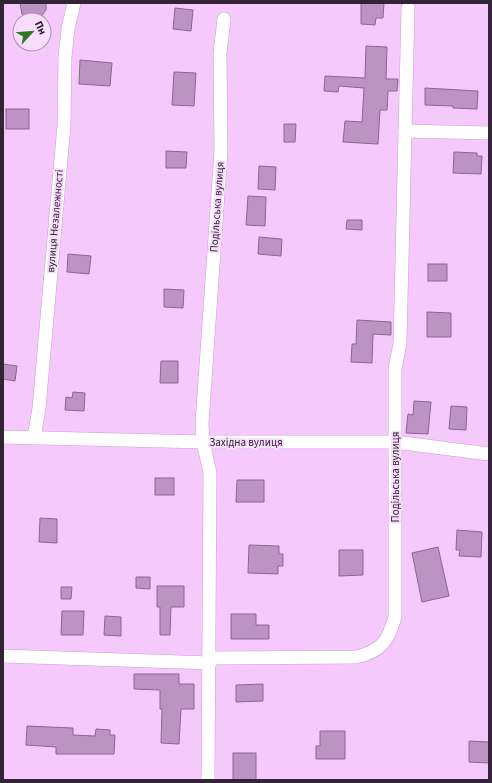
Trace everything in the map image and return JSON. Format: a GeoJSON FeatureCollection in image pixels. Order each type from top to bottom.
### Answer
{"type":"FeatureCollection","features":[{"type":"Feature","properties":{"kind":"street","name":"вулиця Незалежності"},"geometry":{"type":"LineString","coordinates":[[34,438],[39,408],[64,125],[65,57],[68,28],[74,3]]}},
{"type":"Feature","properties":{"kind":"street","name":"Подільська вулиця"},"geometry":{"type":"LineString","coordinates":[[210,660],[356,657],[370,654],[380,648],[387,638],[395,617],[395,369],[400,343],[408,8]]}},
{"type":"Feature","properties":{"kind":"street","name":"Подільська вулиця"},"geometry":{"type":"LineString","coordinates":[[208,780],[210,660],[210,473],[203,442],[202,423],[221,151],[220,53],[224,19]]}},
{"type":"Feature","properties":{"kind":"street"},"geometry":{"type":"LineString","coordinates":[[405,131],[489,134]]}},
{"type":"Feature","properties":{"kind":"street","name":"Західна вулиця"},"geometry":{"type":"LineString","coordinates":[[3,437],[203,442],[395,442],[489,454]]}},
{"type":"Feature","properties":{"kind":"street"},"geometry":{"type":"LineString","coordinates":[[3,656],[210,660]]}},
{"type":"Feature","properties":{"kind":"building"},"geometry":{"type":"Polygon","coordinates":[[[20,3],[46,3],[44,12],[22,12],[20,3]]]}},
{"type":"Feature","properties":{"kind":"building"},"geometry":{"type":"Polygon","coordinates":[[[361,3],[384,3],[383,18],[376,18],[375,25],[361,24],[361,3]]]}},
{"type":"Feature","properties":{"kind":"building"},"geometry":{"type":"Polygon","coordinates":[[[175,8],[193,10],[191,31],[173,29],[175,8]]]}},
{"type":"Feature","properties":{"kind":"building"},"geometry":{"type":"Polygon","coordinates":[[[366,46],[387,47],[386,79],[398,79],[397,91],[388,91],[387,110],[380,110],[378,144],[343,142],[345,121],[362,122],[364,88],[339,86],[338,92],[324,91],[325,76],[365,78],[366,46]]]}},
{"type":"Feature","properties":{"kind":"building"},"geometry":{"type":"Polygon","coordinates":[[[80,60],[112,63],[110,86],[79,84],[80,60]]]}},
{"type":"Feature","properties":{"kind":"building"},"geometry":{"type":"Polygon","coordinates":[[[174,72],[196,73],[194,106],[172,105],[174,72]]]}},
{"type":"Feature","properties":{"kind":"building"},"geometry":{"type":"Polygon","coordinates":[[[425,88],[478,91],[477,109],[425,105],[425,88]]]}},
{"type":"Feature","properties":{"kind":"building"},"geometry":{"type":"Polygon","coordinates":[[[6,109],[29,109],[29,129],[6,129],[6,109]]]}},
{"type":"Feature","properties":{"kind":"building"},"geometry":{"type":"Polygon","coordinates":[[[284,124],[296,124],[295,142],[284,142],[284,124]]]}},
{"type":"Feature","properties":{"kind":"building"},"geometry":{"type":"Polygon","coordinates":[[[166,151],[187,152],[186,168],[166,168],[166,151]]]}},
{"type":"Feature","properties":{"kind":"building"},"geometry":{"type":"Polygon","coordinates":[[[454,152],[477,153],[477,156],[482,156],[481,174],[453,173],[454,152]]]}},
{"type":"Feature","properties":{"kind":"building"},"geometry":{"type":"Polygon","coordinates":[[[259,166],[276,167],[275,190],[258,189],[259,166]]]}},
{"type":"Feature","properties":{"kind":"building"},"geometry":{"type":"Polygon","coordinates":[[[248,196],[266,197],[265,226],[246,225],[248,196]]]}},
{"type":"Feature","properties":{"kind":"building"},"geometry":{"type":"Polygon","coordinates":[[[347,220],[362,220],[362,230],[346,229],[347,220]]]}},
{"type":"Feature","properties":{"kind":"building"},"geometry":{"type":"Polygon","coordinates":[[[259,237],[282,239],[281,256],[258,254],[259,237]]]}},
{"type":"Feature","properties":{"kind":"building"},"geometry":{"type":"Polygon","coordinates":[[[68,254],[91,256],[89,274],[67,272],[68,254]]]}},
{"type":"Feature","properties":{"kind":"building"},"geometry":{"type":"Polygon","coordinates":[[[428,264],[447,264],[447,281],[428,281],[428,264]]]}},
{"type":"Feature","properties":{"kind":"building"},"geometry":{"type":"Polygon","coordinates":[[[164,289],[184,290],[183,308],[164,307],[164,289]]]}},
{"type":"Feature","properties":{"kind":"building"},"geometry":{"type":"Polygon","coordinates":[[[427,312],[451,313],[451,337],[427,337],[427,312]]]}},
{"type":"Feature","properties":{"kind":"building"},"geometry":{"type":"Polygon","coordinates":[[[357,320],[391,322],[391,335],[373,334],[372,363],[351,362],[352,344],[356,344],[357,320]]]}},
{"type":"Feature","properties":{"kind":"building"},"geometry":{"type":"Polygon","coordinates":[[[161,361],[178,361],[178,383],[160,383],[161,361]]]}},
{"type":"Feature","properties":{"kind":"building"},"geometry":{"type":"Polygon","coordinates":[[[3,364],[17,366],[15,381],[3,379],[3,364]]]}},
{"type":"Feature","properties":{"kind":"building"},"geometry":{"type":"Polygon","coordinates":[[[73,392],[85,393],[84,411],[65,410],[66,397],[72,398],[73,392]]]}},
{"type":"Feature","properties":{"kind":"building"},"geometry":{"type":"Polygon","coordinates":[[[414,401],[431,402],[428,434],[406,433],[408,414],[413,415],[414,401]]]}},
{"type":"Feature","properties":{"kind":"building"},"geometry":{"type":"Polygon","coordinates":[[[451,406],[467,407],[466,430],[449,429],[451,406]]]}},
{"type":"Feature","properties":{"kind":"building"},"geometry":{"type":"Polygon","coordinates":[[[155,478],[174,478],[174,495],[155,495],[155,478]]]}},
{"type":"Feature","properties":{"kind":"building"},"geometry":{"type":"Polygon","coordinates":[[[237,480],[264,480],[264,502],[236,502],[237,480]]]}},
{"type":"Feature","properties":{"kind":"building"},"geometry":{"type":"Polygon","coordinates":[[[40,518],[57,519],[57,543],[39,542],[40,518]]]}},
{"type":"Feature","properties":{"kind":"building"},"geometry":{"type":"Polygon","coordinates":[[[457,530],[482,532],[481,557],[459,556],[460,550],[456,550],[457,530]]]}},
{"type":"Feature","properties":{"kind":"building"},"geometry":{"type":"Polygon","coordinates":[[[249,545],[279,546],[279,554],[283,554],[283,566],[278,566],[278,574],[248,573],[249,545]]]}},
{"type":"Feature","properties":{"kind":"building"},"geometry":{"type":"Polygon","coordinates":[[[438,547],[449,596],[422,602],[412,553],[438,547]]]}},
{"type":"Feature","properties":{"kind":"building"},"geometry":{"type":"Polygon","coordinates":[[[339,550],[363,550],[363,575],[339,576],[339,550]]]}},
{"type":"Feature","properties":{"kind":"building"},"geometry":{"type":"Polygon","coordinates":[[[136,577],[150,577],[150,589],[136,588],[136,577]]]}},
{"type":"Feature","properties":{"kind":"building"},"geometry":{"type":"Polygon","coordinates":[[[157,586],[184,586],[184,607],[171,607],[170,635],[160,635],[160,607],[157,607],[157,586]]]}},
{"type":"Feature","properties":{"kind":"building"},"geometry":{"type":"Polygon","coordinates":[[[61,587],[72,587],[71,599],[61,599],[61,587]]]}},
{"type":"Feature","properties":{"kind":"building"},"geometry":{"type":"Polygon","coordinates":[[[62,611],[84,611],[83,635],[61,635],[62,611]]]}},
{"type":"Feature","properties":{"kind":"building"},"geometry":{"type":"Polygon","coordinates":[[[231,614],[256,614],[256,625],[269,625],[269,639],[231,639],[231,614]]]}},
{"type":"Feature","properties":{"kind":"building"},"geometry":{"type":"Polygon","coordinates":[[[105,616],[121,617],[121,636],[104,635],[105,616]]]}},
{"type":"Feature","properties":{"kind":"building"},"geometry":{"type":"Polygon","coordinates":[[[134,674],[179,674],[179,684],[194,684],[194,709],[181,709],[179,744],[161,743],[162,709],[160,709],[160,690],[134,689],[134,674]]]}},
{"type":"Feature","properties":{"kind":"building"},"geometry":{"type":"Polygon","coordinates":[[[263,684],[263,701],[236,702],[236,685],[263,684]]]}},
{"type":"Feature","properties":{"kind":"building"},"geometry":{"type":"Polygon","coordinates":[[[27,726],[73,728],[73,735],[95,736],[96,729],[110,730],[110,735],[115,735],[114,754],[56,754],[56,747],[26,745],[27,726]]]}},
{"type":"Feature","properties":{"kind":"building"},"geometry":{"type":"Polygon","coordinates":[[[320,731],[345,731],[345,759],[316,759],[316,746],[320,746],[320,731]]]}},
{"type":"Feature","properties":{"kind":"building"},"geometry":{"type":"Polygon","coordinates":[[[469,741],[489,742],[489,763],[469,762],[469,741]]]}},
{"type":"Feature","properties":{"kind":"building"},"geometry":{"type":"Polygon","coordinates":[[[233,753],[256,753],[256,780],[233,780],[233,753]]]}}]}
